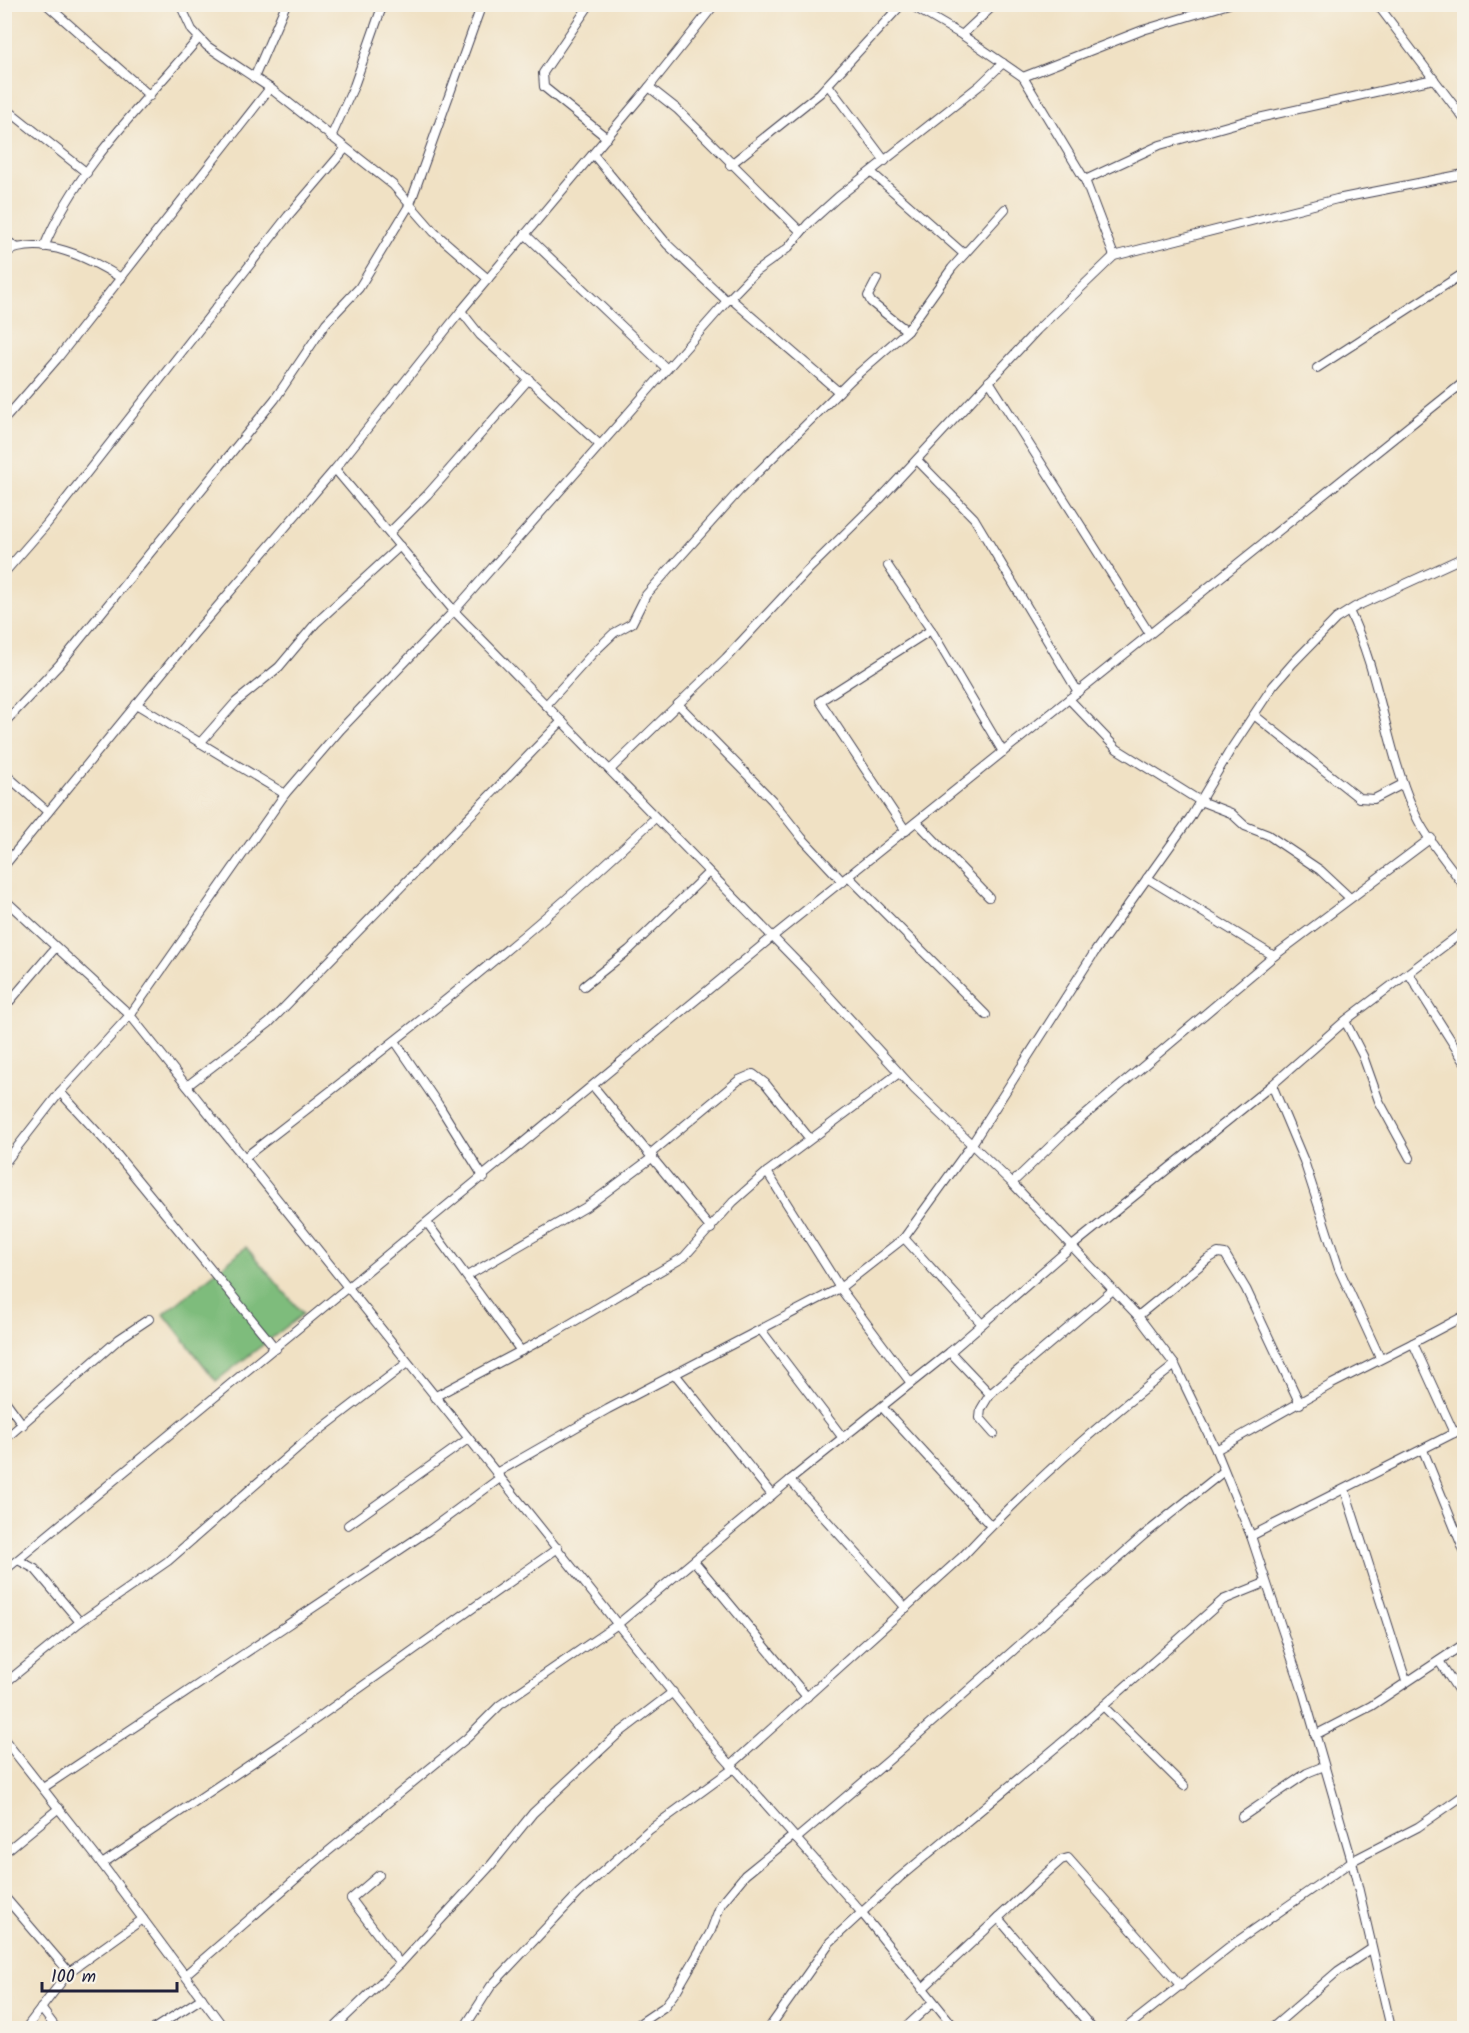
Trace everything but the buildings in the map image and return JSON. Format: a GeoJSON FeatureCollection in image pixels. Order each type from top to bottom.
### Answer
{"type":"FeatureCollection","features":[{"type":"Feature","properties":{"kind":"street"},"geometry":{"type":"LineString","coordinates":[[46,4],[150,96]]}},
{"type":"Feature","properties":{"kind":"street"},"geometry":{"type":"LineString","coordinates":[[254,78],[286,4]]}},
{"type":"Feature","properties":{"kind":"street"},"geometry":{"type":"LineString","coordinates":[[331,138],[354,86],[383,4]]}},
{"type":"Feature","properties":{"kind":"street"},"geometry":{"type":"LineString","coordinates":[[4,723],[59,665],[275,399],[326,323],[359,288],[410,204],[483,4]]}},
{"type":"Feature","properties":{"kind":"street"},"geometry":{"type":"LineString","coordinates":[[590,4],[543,73],[541,80],[544,87],[607,138]]}},
{"type":"Feature","properties":{"kind":"street"},"geometry":{"type":"LineString","coordinates":[[4,866],[136,704],[335,469],[461,311],[607,138],[715,4]]}},
{"type":"Feature","properties":{"kind":"street"},"geometry":{"type":"LineString","coordinates":[[730,165],[828,85],[902,4]]}},
{"type":"Feature","properties":{"kind":"street"},"geometry":{"type":"LineString","coordinates":[[909,4],[962,35],[1023,76],[1084,180],[1114,256]]}},
{"type":"Feature","properties":{"kind":"street"},"geometry":{"type":"LineString","coordinates":[[962,35],[995,4]]}},
{"type":"Feature","properties":{"kind":"street"},"geometry":{"type":"LineString","coordinates":[[1023,76],[1143,30],[1228,4]]}},
{"type":"Feature","properties":{"kind":"street"},"geometry":{"type":"LineString","coordinates":[[1377,4],[1464,119]]}},
{"type":"Feature","properties":{"kind":"street"},"geometry":{"type":"LineString","coordinates":[[180,5],[192,30],[207,46],[270,88],[393,185],[434,232],[488,279]]}},
{"type":"Feature","properties":{"kind":"street"},"geometry":{"type":"LineString","coordinates":[[44,247],[55,221],[87,173],[199,38]]}},
{"type":"Feature","properties":{"kind":"street"},"geometry":{"type":"LineString","coordinates":[[4,1164],[60,1092],[130,1016],[285,794],[341,729],[454,611],[728,299],[755,273],[788,248],[801,232],[838,197],[979,86],[1003,63]]}},
{"type":"Feature","properties":{"kind":"street"},"geometry":{"type":"LineString","coordinates":[[1084,180],[1171,142],[1245,121],[1434,80]]}},
{"type":"Feature","properties":{"kind":"street"},"geometry":{"type":"LineString","coordinates":[[828,85],[885,161]]}},
{"type":"Feature","properties":{"kind":"street"},"geometry":{"type":"LineString","coordinates":[[649,87],[677,109],[730,165],[801,232]]}},
{"type":"Feature","properties":{"kind":"street"},"geometry":{"type":"LineString","coordinates":[[4,420],[122,278],[270,88]]}},
{"type":"Feature","properties":{"kind":"street"},"geometry":{"type":"LineString","coordinates":[[4,106],[87,173]]}},
{"type":"Feature","properties":{"kind":"street"},"geometry":{"type":"LineString","coordinates":[[4,573],[46,525],[288,216],[345,149]]}},
{"type":"Feature","properties":{"kind":"street"},"geometry":{"type":"LineString","coordinates":[[593,154],[667,244],[838,392]]}},
{"type":"Feature","properties":{"kind":"street"},"geometry":{"type":"LineString","coordinates":[[871,172],[964,254]]}},
{"type":"Feature","properties":{"kind":"street"},"geometry":{"type":"LineString","coordinates":[[610,770],[678,704],[917,460],[989,381],[1114,256],[1337,199],[1464,174]]}},
{"type":"Feature","properties":{"kind":"street"},"geometry":{"type":"LineString","coordinates":[[546,705],[594,651],[614,633],[632,623],[646,596],[739,491],[838,392],[907,330],[964,254],[1005,209]]}},
{"type":"Feature","properties":{"kind":"street"},"geometry":{"type":"LineString","coordinates":[[525,234],[667,369]]}},
{"type":"Feature","properties":{"kind":"street"},"geometry":{"type":"LineString","coordinates":[[4,239],[16,247]]}},
{"type":"Feature","properties":{"kind":"street"},"geometry":{"type":"LineString","coordinates":[[4,253],[16,247],[66,250],[93,261],[122,278]]}},
{"type":"Feature","properties":{"kind":"street"},"geometry":{"type":"LineString","coordinates":[[1317,368],[1464,273]]}},
{"type":"Feature","properties":{"kind":"street"},"geometry":{"type":"LineString","coordinates":[[877,279],[868,296],[871,302],[907,330]]}},
{"type":"Feature","properties":{"kind":"street"},"geometry":{"type":"LineString","coordinates":[[461,311],[480,335],[600,445]]}},
{"type":"Feature","properties":{"kind":"street"},"geometry":{"type":"LineString","coordinates":[[389,533],[529,380]]}},
{"type":"Feature","properties":{"kind":"street"},"geometry":{"type":"LineString","coordinates":[[989,381],[1149,633]]}},
{"type":"Feature","properties":{"kind":"street"},"geometry":{"type":"LineString","coordinates":[[4,1571],[349,1290],[771,939],[1464,382]]}},
{"type":"Feature","properties":{"kind":"street"},"geometry":{"type":"LineString","coordinates":[[917,460],[979,526],[1077,692]]}},
{"type":"Feature","properties":{"kind":"street"},"geometry":{"type":"LineString","coordinates":[[335,469],[454,611],[771,939],[807,972],[899,1073],[1011,1183],[1138,1316],[1175,1365],[1216,1450],[1251,1536],[1315,1735],[1352,1861],[1391,2028]]}},
{"type":"Feature","properties":{"kind":"street"},"geometry":{"type":"LineString","coordinates":[[201,743],[236,702],[279,667],[316,623],[400,546]]}},
{"type":"Feature","properties":{"kind":"street"},"geometry":{"type":"LineString","coordinates":[[43,1788],[428,1531],[498,1475],[675,1374],[840,1288],[904,1238],[972,1144],[1094,953],[1200,801],[1254,715],[1293,663],[1336,619],[1464,557]]}},
{"type":"Feature","properties":{"kind":"street"},"geometry":{"type":"LineString","coordinates":[[888,566],[931,630],[1003,752]]}},
{"type":"Feature","properties":{"kind":"street"},"geometry":{"type":"LineString","coordinates":[[1349,611],[1364,642],[1403,784],[1414,812],[1464,886]]}},
{"type":"Feature","properties":{"kind":"street"},"geometry":{"type":"LineString","coordinates":[[906,831],[820,701],[931,630]]}},
{"type":"Feature","properties":{"kind":"street"},"geometry":{"type":"LineString","coordinates":[[1069,699],[1117,749],[1200,801],[1231,813],[1245,826],[1268,835],[1320,870],[1350,898]]}},
{"type":"Feature","properties":{"kind":"street"},"geometry":{"type":"LineString","coordinates":[[136,704],[285,794]]}},
{"type":"Feature","properties":{"kind":"street"},"geometry":{"type":"LineString","coordinates":[[678,704],[772,800],[802,838],[986,1015]]}},
{"type":"Feature","properties":{"kind":"street"},"geometry":{"type":"LineString","coordinates":[[1254,715],[1359,798],[1374,799],[1403,784]]}},
{"type":"Feature","properties":{"kind":"street"},"geometry":{"type":"LineString","coordinates":[[187,1086],[269,1023],[562,721]]}},
{"type":"Feature","properties":{"kind":"street"},"geometry":{"type":"LineString","coordinates":[[4,773],[48,813]]}},
{"type":"Feature","properties":{"kind":"street"},"geometry":{"type":"LineString","coordinates":[[244,1158],[395,1041],[542,922],[655,818]]}},
{"type":"Feature","properties":{"kind":"street"},"geometry":{"type":"LineString","coordinates":[[917,822],[989,897]]}},
{"type":"Feature","properties":{"kind":"street"},"geometry":{"type":"LineString","coordinates":[[1011,1183],[1065,1133],[1274,956],[1431,838]]}},
{"type":"Feature","properties":{"kind":"street"},"geometry":{"type":"LineString","coordinates":[[584,986],[629,950],[708,873]]}},
{"type":"Feature","properties":{"kind":"street"},"geometry":{"type":"LineString","coordinates":[[1147,878],[1274,956]]}},
{"type":"Feature","properties":{"kind":"street"},"geometry":{"type":"LineString","coordinates":[[4,899],[130,1016],[733,1767],[862,1913],[955,2028]]}},
{"type":"Feature","properties":{"kind":"street"},"geometry":{"type":"LineString","coordinates":[[185,1975],[320,1858],[467,1738],[500,1705],[618,1624],[790,1480],[950,1352],[1071,1246],[1272,1085],[1345,1021],[1464,931]]}},
{"type":"Feature","properties":{"kind":"street"},"geometry":{"type":"LineString","coordinates":[[4,1008],[56,947]]}},
{"type":"Feature","properties":{"kind":"street"},"geometry":{"type":"LineString","coordinates":[[1409,974],[1464,1060]]}},
{"type":"Feature","properties":{"kind":"street"},"geometry":{"type":"LineString","coordinates":[[1345,1021],[1363,1056],[1380,1101],[1410,1158]]}},
{"type":"Feature","properties":{"kind":"street"},"geometry":{"type":"LineString","coordinates":[[395,1041],[484,1178]]}},
{"type":"Feature","properties":{"kind":"street"},"geometry":{"type":"LineString","coordinates":[[434,1397],[521,1351],[684,1257],[733,1202],[767,1172],[899,1073]]}},
{"type":"Feature","properties":{"kind":"street"},"geometry":{"type":"LineString","coordinates":[[467,1276],[586,1207],[652,1155],[739,1080],[753,1074],[765,1083],[810,1139]]}},
{"type":"Feature","properties":{"kind":"street"},"geometry":{"type":"LineString","coordinates":[[1272,1085],[1304,1161],[1339,1269],[1380,1358]]}},
{"type":"Feature","properties":{"kind":"street"},"geometry":{"type":"LineString","coordinates":[[593,1086],[711,1228]]}},
{"type":"Feature","properties":{"kind":"street"},"geometry":{"type":"LineString","coordinates":[[60,1092],[109,1145],[276,1349]]}},
{"type":"Feature","properties":{"kind":"street"},"geometry":{"type":"LineString","coordinates":[[767,1172],[840,1288],[911,1383]]}},
{"type":"Feature","properties":{"kind":"street"},"geometry":{"type":"LineString","coordinates":[[429,1224],[521,1351]]}},
{"type":"Feature","properties":{"kind":"street"},"geometry":{"type":"LineString","coordinates":[[904,1238],[982,1324]]}},
{"type":"Feature","properties":{"kind":"street"},"geometry":{"type":"LineString","coordinates":[[1138,1316],[1208,1259],[1218,1253],[1225,1254],[1246,1289],[1300,1404]]}},
{"type":"Feature","properties":{"kind":"street"},"geometry":{"type":"LineString","coordinates":[[994,1434],[980,1418],[981,1409],[990,1394],[1113,1290]]}},
{"type":"Feature","properties":{"kind":"street"},"geometry":{"type":"LineString","coordinates":[[1216,1450],[1380,1358],[1464,1316]]}},
{"type":"Feature","properties":{"kind":"street"},"geometry":{"type":"LineString","coordinates":[[4,1440],[119,1340],[149,1319]]}},
{"type":"Feature","properties":{"kind":"street"},"geometry":{"type":"LineString","coordinates":[[761,1330],[843,1438]]}},
{"type":"Feature","properties":{"kind":"street"},"geometry":{"type":"LineString","coordinates":[[1413,1343],[1454,1433]]}},
{"type":"Feature","properties":{"kind":"street"},"geometry":{"type":"LineString","coordinates":[[950,1352],[990,1394]]}},
{"type":"Feature","properties":{"kind":"street"},"geometry":{"type":"LineString","coordinates":[[4,1684],[80,1622],[168,1561],[303,1443],[407,1363]]}},
{"type":"Feature","properties":{"kind":"street"},"geometry":{"type":"LineString","coordinates":[[464,2028],[491,1986],[579,1893],[649,1830],[733,1767],[1092,1434],[1175,1365]]}},
{"type":"Feature","properties":{"kind":"street"},"geometry":{"type":"LineString","coordinates":[[675,1374],[771,1496]]}},
{"type":"Feature","properties":{"kind":"street"},"geometry":{"type":"LineString","coordinates":[[4,1399],[23,1425]]}},
{"type":"Feature","properties":{"kind":"street"},"geometry":{"type":"LineString","coordinates":[[882,1407],[991,1526]]}},
{"type":"Feature","properties":{"kind":"street"},"geometry":{"type":"LineString","coordinates":[[1251,1536],[1464,1428]]}},
{"type":"Feature","properties":{"kind":"street"},"geometry":{"type":"LineString","coordinates":[[348,1525],[468,1439]]}},
{"type":"Feature","properties":{"kind":"street"},"geometry":{"type":"LineString","coordinates":[[1424,1450],[1464,1551]]}},
{"type":"Feature","properties":{"kind":"street"},"geometry":{"type":"LineString","coordinates":[[633,2028],[664,2007],[677,1990],[710,1933],[721,1904],[745,1875],[915,1738],[1144,1535],[1224,1471]]}},
{"type":"Feature","properties":{"kind":"street"},"geometry":{"type":"LineString","coordinates":[[790,1480],[906,1608]]}},
{"type":"Feature","properties":{"kind":"street"},"geometry":{"type":"LineString","coordinates":[[1345,1490],[1406,1681]]}},
{"type":"Feature","properties":{"kind":"street"},"geometry":{"type":"LineString","coordinates":[[102,1864],[282,1743],[558,1548]]}},
{"type":"Feature","properties":{"kind":"street"},"geometry":{"type":"LineString","coordinates":[[18,1560],[35,1569],[80,1622]]}},
{"type":"Feature","properties":{"kind":"street"},"geometry":{"type":"LineString","coordinates":[[694,1562],[807,1696]]}},
{"type":"Feature","properties":{"kind":"street"},"geometry":{"type":"LineString","coordinates":[[769,2028],[830,1942],[898,1878],[1102,1706],[1222,1600],[1265,1583]]}},
{"type":"Feature","properties":{"kind":"street"},"geometry":{"type":"LineString","coordinates":[[1315,1735],[1371,1706],[1464,1644]]}},
{"type":"Feature","properties":{"kind":"street"},"geometry":{"type":"LineString","coordinates":[[1439,1661],[1464,1699]]}},
{"type":"Feature","properties":{"kind":"street"},"geometry":{"type":"LineString","coordinates":[[334,2028],[400,1964],[490,1865],[533,1813],[618,1734],[673,1692]]}},
{"type":"Feature","properties":{"kind":"street"},"geometry":{"type":"LineString","coordinates":[[1102,1706],[1184,1786]]}},
{"type":"Feature","properties":{"kind":"street"},"geometry":{"type":"LineString","coordinates":[[4,1740],[102,1864],[224,2028]]}},
{"type":"Feature","properties":{"kind":"street"},"geometry":{"type":"LineString","coordinates":[[1242,1817],[1307,1773],[1324,1766]]}},
{"type":"Feature","properties":{"kind":"street"},"geometry":{"type":"LineString","coordinates":[[1126,2028],[1229,1947],[1352,1861],[1418,1827],[1464,1795]]}},
{"type":"Feature","properties":{"kind":"street"},"geometry":{"type":"LineString","coordinates":[[4,1853],[58,1809]]}},
{"type":"Feature","properties":{"kind":"street"},"geometry":{"type":"LineString","coordinates":[[922,1989],[1061,1860],[1068,1858],[1180,1986]]}},
{"type":"Feature","properties":{"kind":"street"},"geometry":{"type":"LineString","coordinates":[[379,1875],[351,1899],[400,1964]]}},
{"type":"Feature","properties":{"kind":"street"},"geometry":{"type":"LineString","coordinates":[[4,1896],[69,1972]]}},
{"type":"Feature","properties":{"kind":"street"},"geometry":{"type":"LineString","coordinates":[[998,1918],[1092,2028]]}},
{"type":"Feature","properties":{"kind":"street"},"geometry":{"type":"LineString","coordinates":[[26,2028],[69,1972],[143,1919]]}},
{"type":"Feature","properties":{"kind":"street"},"geometry":{"type":"LineString","coordinates":[[1272,2028],[1338,1971],[1371,1949]]}},
{"type":"Feature","properties":{"kind":"street"},"geometry":{"type":"LineString","coordinates":[[155,2028],[201,1998]]}},
{"type":"Feature","properties":{"kind":"street"},"geometry":{"type":"LineString","coordinates":[[905,2028],[933,2002]]}},
{"type":"Feature","properties":{"kind":"street"},"geometry":{"type":"LineString","coordinates":[[41,2008],[56,2028]]}},
{"type":"Feature","properties":{"kind":"green space"},"geometry":{"type":"Polygon","coordinates":[[[246,1247],[303,1314],[216,1381],[164,1314],[246,1247]]]}}]}
